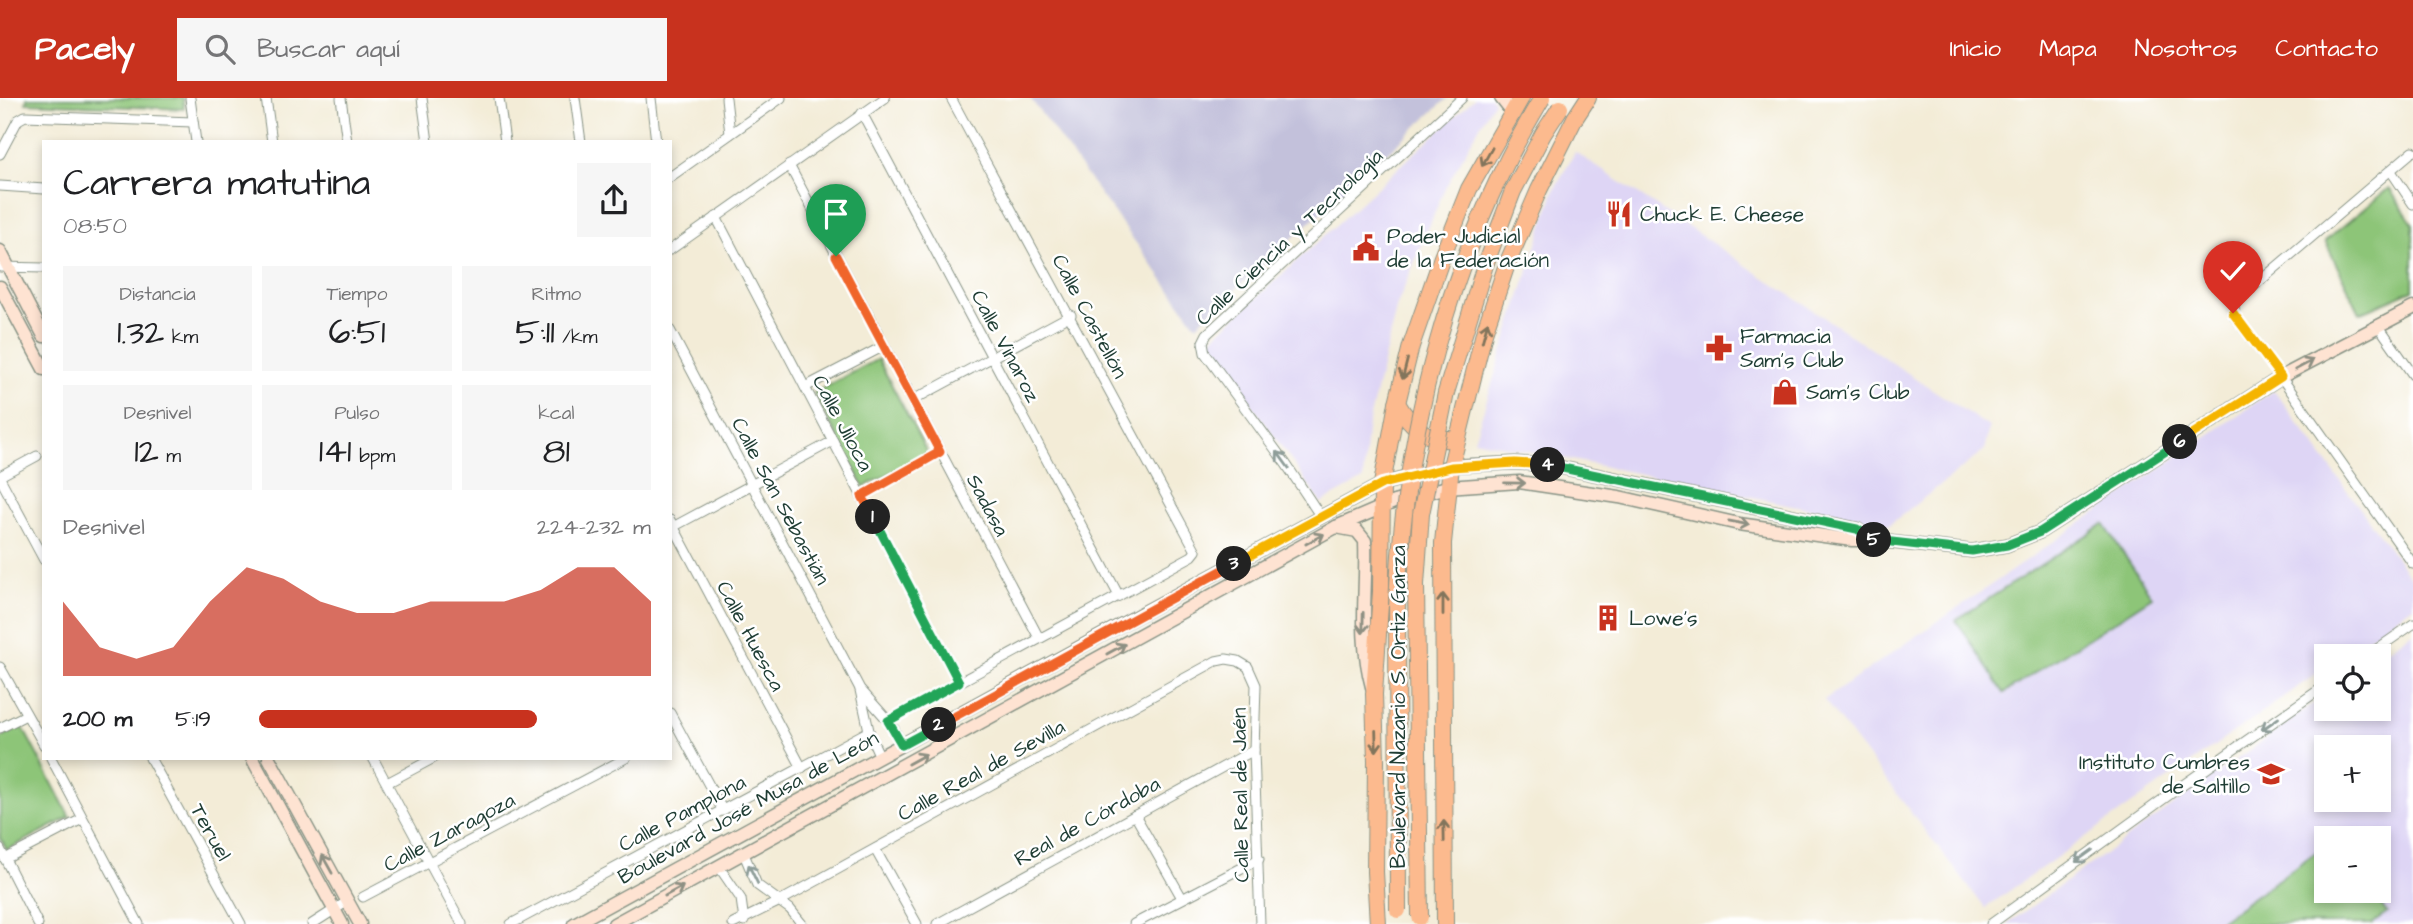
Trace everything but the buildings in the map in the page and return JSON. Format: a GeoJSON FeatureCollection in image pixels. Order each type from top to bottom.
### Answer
{"type":"FeatureCollection","features":[{"type":"Feature","properties":{"kind":"highway","name":"Boulevard Nazario S. Ortiz Garza"},"geometry":{"type":"LineString","coordinates":[[1398,917],[1398,564],[1409,475],[1434,357],[1466,258],[1499,176],[1542,98]]}},
{"type":"Feature","properties":{"kind":"highway"},"geometry":{"type":"LineString","coordinates":[[1445,924],[1443,543],[1447,487],[1484,333],[1507,264],[1539,191],[1575,118],[1588,98]]}},
{"type":"Feature","properties":{"kind":"highway","name":"Boulevard Nazario S. Ortiz Garza"},"geometry":{"type":"LineString","coordinates":[[1424,922],[1416,584],[1421,514],[1446,393],[1485,265],[1513,191],[1563,103]]}},
{"type":"Feature","properties":{"kind":"highway"},"geometry":{"type":"LineString","coordinates":[[1378,924],[1374,694],[1382,560],[1382,484],[1411,346],[1442,257],[1469,189],[1516,105]]}},
{"type":"Feature","properties":{"kind":"highway"},"geometry":{"type":"LineString","coordinates":[[1397,403],[1407,420],[1430,436],[1448,439],[1460,435]]}},
{"type":"Feature","properties":{"kind":"highway"},"geometry":{"type":"LineString","coordinates":[[1382,560],[1394,543],[1413,534],[1434,538],[1443,543]]}},
{"type":"Feature","properties":{"kind":"highway"},"geometry":{"type":"LineString","coordinates":[[1424,922],[1445,879]]}},
{"type":"Feature","properties":{"kind":"main road"},"geometry":{"type":"LineString","coordinates":[[1501,98],[1516,105]]}},
{"type":"Feature","properties":{"kind":"main road"},"geometry":{"type":"LineString","coordinates":[[0,251],[4,267],[42,333]]}},
{"type":"Feature","properties":{"kind":"main road"},"geometry":{"type":"LineString","coordinates":[[0,287],[42,365]]}},
{"type":"Feature","properties":{"kind":"main road"},"geometry":{"type":"LineString","coordinates":[[1582,472],[1597,486],[1619,497],[1739,524],[1852,540],[1972,551],[2007,545],[2040,532],[2281,377],[2413,308]]}},
{"type":"Feature","properties":{"kind":"main road","name":"Boulevard José Musa de León"},"geometry":{"type":"LineString","coordinates":[[574,924],[1382,484],[1451,467],[1515,463],[1549,465],[1857,529],[1872,540]]}},
{"type":"Feature","properties":{"kind":"main road","name":"Boulevard José Musa de León"},"geometry":{"type":"LineString","coordinates":[[615,923],[1336,527],[1381,508],[1447,487],[1519,482],[1619,497]]}},
{"type":"Feature","properties":{"kind":"main road"},"geometry":{"type":"LineString","coordinates":[[1336,527],[1357,531],[1365,541],[1364,656],[1374,694]]}},
{"type":"Feature","properties":{"kind":"main road"},"geometry":{"type":"LineString","coordinates":[[852,795],[868,779],[893,762],[902,745]]}},
{"type":"Feature","properties":{"kind":"main road"},"geometry":{"type":"LineString","coordinates":[[252,760],[342,924]]}},
{"type":"Feature","properties":{"kind":"main road"},"geometry":{"type":"LineString","coordinates":[[271,760],[360,924]]}},
{"type":"Feature","properties":{"kind":"main road"},"geometry":{"type":"LineString","coordinates":[[608,906],[605,918],[615,923]]}},
{"type":"Feature","properties":{"kind":"street"},"geometry":{"type":"LineString","coordinates":[[190,98],[196,140]]}},
{"type":"Feature","properties":{"kind":"street"},"geometry":{"type":"LineString","coordinates":[[266,98],[272,140]]}},
{"type":"Feature","properties":{"kind":"street"},"geometry":{"type":"LineString","coordinates":[[341,98],[347,140]]}},
{"type":"Feature","properties":{"kind":"street"},"geometry":{"type":"LineString","coordinates":[[422,98],[428,140]]}},
{"type":"Feature","properties":{"kind":"street"},"geometry":{"type":"LineString","coordinates":[[499,98],[505,140]]}},
{"type":"Feature","properties":{"kind":"street"},"geometry":{"type":"LineString","coordinates":[[575,98],[580,140]]}},
{"type":"Feature","properties":{"kind":"street"},"geometry":{"type":"LineString","coordinates":[[651,98],[656,140]]}},
{"type":"Feature","properties":{"kind":"street"},"geometry":{"type":"LineString","coordinates":[[726,98],[730,134]]}},
{"type":"Feature","properties":{"kind":"street"},"geometry":{"type":"LineString","coordinates":[[672,176],[781,98]]}},
{"type":"Feature","properties":{"kind":"street"},"geometry":{"type":"LineString","coordinates":[[672,249],[885,98]]}},
{"type":"Feature","properties":{"kind":"street","name":"Calle Castellón"},"geometry":{"type":"LineString","coordinates":[[951,98],[1196,551],[1192,556],[1119,596]]}},
{"type":"Feature","properties":{"kind":"street","name":"Calle Ciencia y Tecnología"},"geometry":{"type":"LineString","coordinates":[[1321,517],[1205,353],[1203,342],[1207,334],[1462,98]]}},
{"type":"Feature","properties":{"kind":"street","name":"Calle Vinaroz"},"geometry":{"type":"LineString","coordinates":[[862,113],[1119,596]]}},
{"type":"Feature","properties":{"kind":"street"},"geometry":{"type":"LineString","coordinates":[[0,154],[18,120],[29,116],[193,122]]}},
{"type":"Feature","properties":{"kind":"street"},"geometry":{"type":"LineString","coordinates":[[2413,151],[2234,303],[2235,317],[2281,377],[2413,564]]}},
{"type":"Feature","properties":{"kind":"street","name":"Sadasa"},"geometry":{"type":"LineString","coordinates":[[789,165],[1039,638]]}},
{"type":"Feature","properties":{"kind":"street"},"geometry":{"type":"LineString","coordinates":[[2391,171],[2413,204]]}},
{"type":"Feature","properties":{"kind":"street"},"geometry":{"type":"LineString","coordinates":[[0,186],[42,189]]}},
{"type":"Feature","properties":{"kind":"street","name":"Calle Jiloca"},"geometry":{"type":"LineString","coordinates":[[716,217],[959,682]]}},
{"type":"Feature","properties":{"kind":"street"},"geometry":{"type":"LineString","coordinates":[[4,267],[42,268]]}},
{"type":"Feature","properties":{"kind":"street"},"geometry":{"type":"LineString","coordinates":[[913,400],[1071,316]]}},
{"type":"Feature","properties":{"kind":"street"},"geometry":{"type":"LineString","coordinates":[[2378,325],[2413,374]]}},
{"type":"Feature","properties":{"kind":"street","name":"Calle San Sebastián"},"geometry":{"type":"LineString","coordinates":[[672,334],[860,689],[888,721],[902,745]]}},
{"type":"Feature","properties":{"kind":"street"},"geometry":{"type":"LineString","coordinates":[[805,387],[884,346]]}},
{"type":"Feature","properties":{"kind":"street"},"geometry":{"type":"LineString","coordinates":[[672,524],[833,441]]}},
{"type":"Feature","properties":{"kind":"street"},"geometry":{"type":"LineString","coordinates":[[862,496],[940,452]]}},
{"type":"Feature","properties":{"kind":"street"},"geometry":{"type":"LineString","coordinates":[[37,456],[0,477],[42,555]]}},
{"type":"Feature","properties":{"kind":"street","name":"Calle Huesca"},"geometry":{"type":"LineString","coordinates":[[672,527],[802,768]]}},
{"type":"Feature","properties":{"kind":"street"},"geometry":{"type":"LineString","coordinates":[[888,721],[1119,596]]}},
{"type":"Feature","properties":{"kind":"street"},"geometry":{"type":"LineString","coordinates":[[2384,644],[2413,624]]}},
{"type":"Feature","properties":{"kind":"street","name":"Calle Real de Sevilla"},"geometry":{"type":"LineString","coordinates":[[733,924],[744,921],[1216,661],[1238,661],[1248,667]]}},
{"type":"Feature","properties":{"kind":"street"},"geometry":{"type":"LineString","coordinates":[[0,667],[42,743]]}},
{"type":"Feature","properties":{"kind":"street","name":"Calle Real de Jaén"},"geometry":{"type":"LineString","coordinates":[[1248,667],[1256,685],[1254,750],[1260,924]]}},
{"type":"Feature","properties":{"kind":"street","name":"Calle San Sebastián"},"geometry":{"type":"LineString","coordinates":[[860,689],[869,731],[880,757]]}},
{"type":"Feature","properties":{"kind":"street"},"geometry":{"type":"LineString","coordinates":[[1991,924],[2314,693]]}},
{"type":"Feature","properties":{"kind":"street"},"geometry":{"type":"LineString","coordinates":[[0,728],[26,715]]}},
{"type":"Feature","properties":{"kind":"street","name":"Calle Pamplona"},"geometry":{"type":"LineString","coordinates":[[511,924],[869,731]]}},
{"type":"Feature","properties":{"kind":"street"},"geometry":{"type":"LineString","coordinates":[[675,732],[723,811]]}},
{"type":"Feature","properties":{"kind":"street","name":"Real de Córdoba"},"geometry":{"type":"LineString","coordinates":[[937,924],[1254,750]]}},
{"type":"Feature","properties":{"kind":"street"},"geometry":{"type":"LineString","coordinates":[[54,760],[82,819],[139,924]]}},
{"type":"Feature","properties":{"kind":"street","name":"Teruel"},"geometry":{"type":"LineString","coordinates":[[151,760],[241,924]]}},
{"type":"Feature","properties":{"kind":"street"},"geometry":{"type":"LineString","coordinates":[[374,760],[462,924]]}},
{"type":"Feature","properties":{"kind":"street"},"geometry":{"type":"LineString","coordinates":[[387,783],[430,760]]}},
{"type":"Feature","properties":{"kind":"street","name":"Calle Zaragoza"},"geometry":{"type":"LineString","coordinates":[[363,897],[622,760]]}},
{"type":"Feature","properties":{"kind":"street"},"geometry":{"type":"LineString","coordinates":[[1135,815],[1182,898]]}},
{"type":"Feature","properties":{"kind":"street"},"geometry":{"type":"LineString","coordinates":[[5,859],[82,819]]}},
{"type":"Feature","properties":{"kind":"street"},"geometry":{"type":"LineString","coordinates":[[0,849],[38,924]]}},
{"type":"Feature","properties":{"kind":"street"},"geometry":{"type":"LineString","coordinates":[[875,849],[916,924]]}},
{"type":"Feature","properties":{"kind":"street"},"geometry":{"type":"LineString","coordinates":[[744,853],[758,885],[780,901],[802,924]]}},
{"type":"Feature","properties":{"kind":"street"},"geometry":{"type":"LineString","coordinates":[[1134,924],[1259,859]]}},
{"type":"Feature","properties":{"kind":"street"},"geometry":{"type":"LineString","coordinates":[[719,867],[741,899],[744,921]]}},
{"type":"Feature","properties":{"kind":"street"},"geometry":{"type":"LineString","coordinates":[[312,924],[348,901]]}},
{"type":"Feature","properties":{"kind":"shaded area"},"geometry":{"type":"Polygon","coordinates":[[[1030,98],[1448,98],[1196,325],[1030,98]]]}},
{"type":"Feature","properties":{"kind":"shaded area","name":"Poder Judicial de la Federación"},"geometry":{"type":"Polygon","coordinates":[[[1475,98],[1490,98],[1494,101],[1444,190],[1397,305],[1367,429],[1363,480],[1321,503],[1208,342],[1475,98]]]}},
{"type":"Feature","properties":{"kind":"shaded area"},"geometry":{"type":"Polygon","coordinates":[[[1575,152],[1989,427],[1984,451],[1889,525],[1474,440],[1555,188],[1575,152]]]}},
{"type":"Feature","properties":{"kind":"shaded area"},"geometry":{"type":"Polygon","coordinates":[[[2274,390],[2413,581],[2413,606],[2358,644],[2314,644],[2314,675],[1985,908],[1824,700],[2274,390]]]}},
{"type":"Feature","properties":{"kind":"shaded area","name":"Instituto Cumbres de Saltillo"},"geometry":{"type":"Polygon","coordinates":[[[2413,632],[2413,924],[2007,924],[2314,704],[2314,721],[2391,721],[2391,648],[2413,632]]]}},
{"type":"Feature","properties":{"kind":"green space"},"geometry":{"type":"Polygon","coordinates":[[[27,98],[183,98],[184,109],[26,103],[27,98]]]}},
{"type":"Feature","properties":{"kind":"green space"},"geometry":{"type":"Polygon","coordinates":[[[2389,188],[2413,224],[2413,290],[2360,313],[2325,241],[2389,188]]]}},
{"type":"Feature","properties":{"kind":"green space"},"geometry":{"type":"Polygon","coordinates":[[[878,359],[928,454],[864,487],[814,393],[878,359]]]}},
{"type":"Feature","properties":{"kind":"green space"},"geometry":{"type":"Polygon","coordinates":[[[2104,524],[2152,597],[2004,693],[1956,620],[2104,524]]]}},
{"type":"Feature","properties":{"kind":"green space"},"geometry":{"type":"Polygon","coordinates":[[[22,726],[70,817],[7,850],[0,837],[0,738],[22,726]]]}},
{"type":"Feature","properties":{"kind":"green space"},"geometry":{"type":"Polygon","coordinates":[[[2314,854],[2314,903],[2380,903],[2387,913],[2372,924],[2216,924],[2314,854]]]}},
{"type":"Feature","properties":{"kind":"place","name":"Chuck E. Cheese"},"geometry":{"type":"Point","coordinates":[1619,214]}},
{"type":"Feature","properties":{"kind":"place","name":"Poder Judicial de la Federación"},"geometry":{"type":"Point","coordinates":[1366,248]}},
{"type":"Feature","properties":{"kind":"place","name":"Farmacia Sam's Club"},"geometry":{"type":"Point","coordinates":[1719,348]}},
{"type":"Feature","properties":{"kind":"place","name":"Sam's Club"},"geometry":{"type":"Point","coordinates":[1785,392]}},
{"type":"Feature","properties":{"kind":"place","name":"Lowe's"},"geometry":{"type":"Point","coordinates":[1608,618]}},
{"type":"Feature","properties":{"kind":"place","name":"Instituto Cumbres de Saltillo"},"geometry":{"type":"Point","coordinates":[2271,774]}},
{"type":"Feature","properties":{"kind":"route"},"geometry":{"type":"LineString","coordinates":[[836,256],[940,452],[862,496],[959,682],[888,721],[902,745],[1382,484],[1451,467],[1515,463],[1549,465],[1857,529],[1872,540],[1972,551],[2007,545],[2040,532],[2281,377],[2233,313]]}}]}
